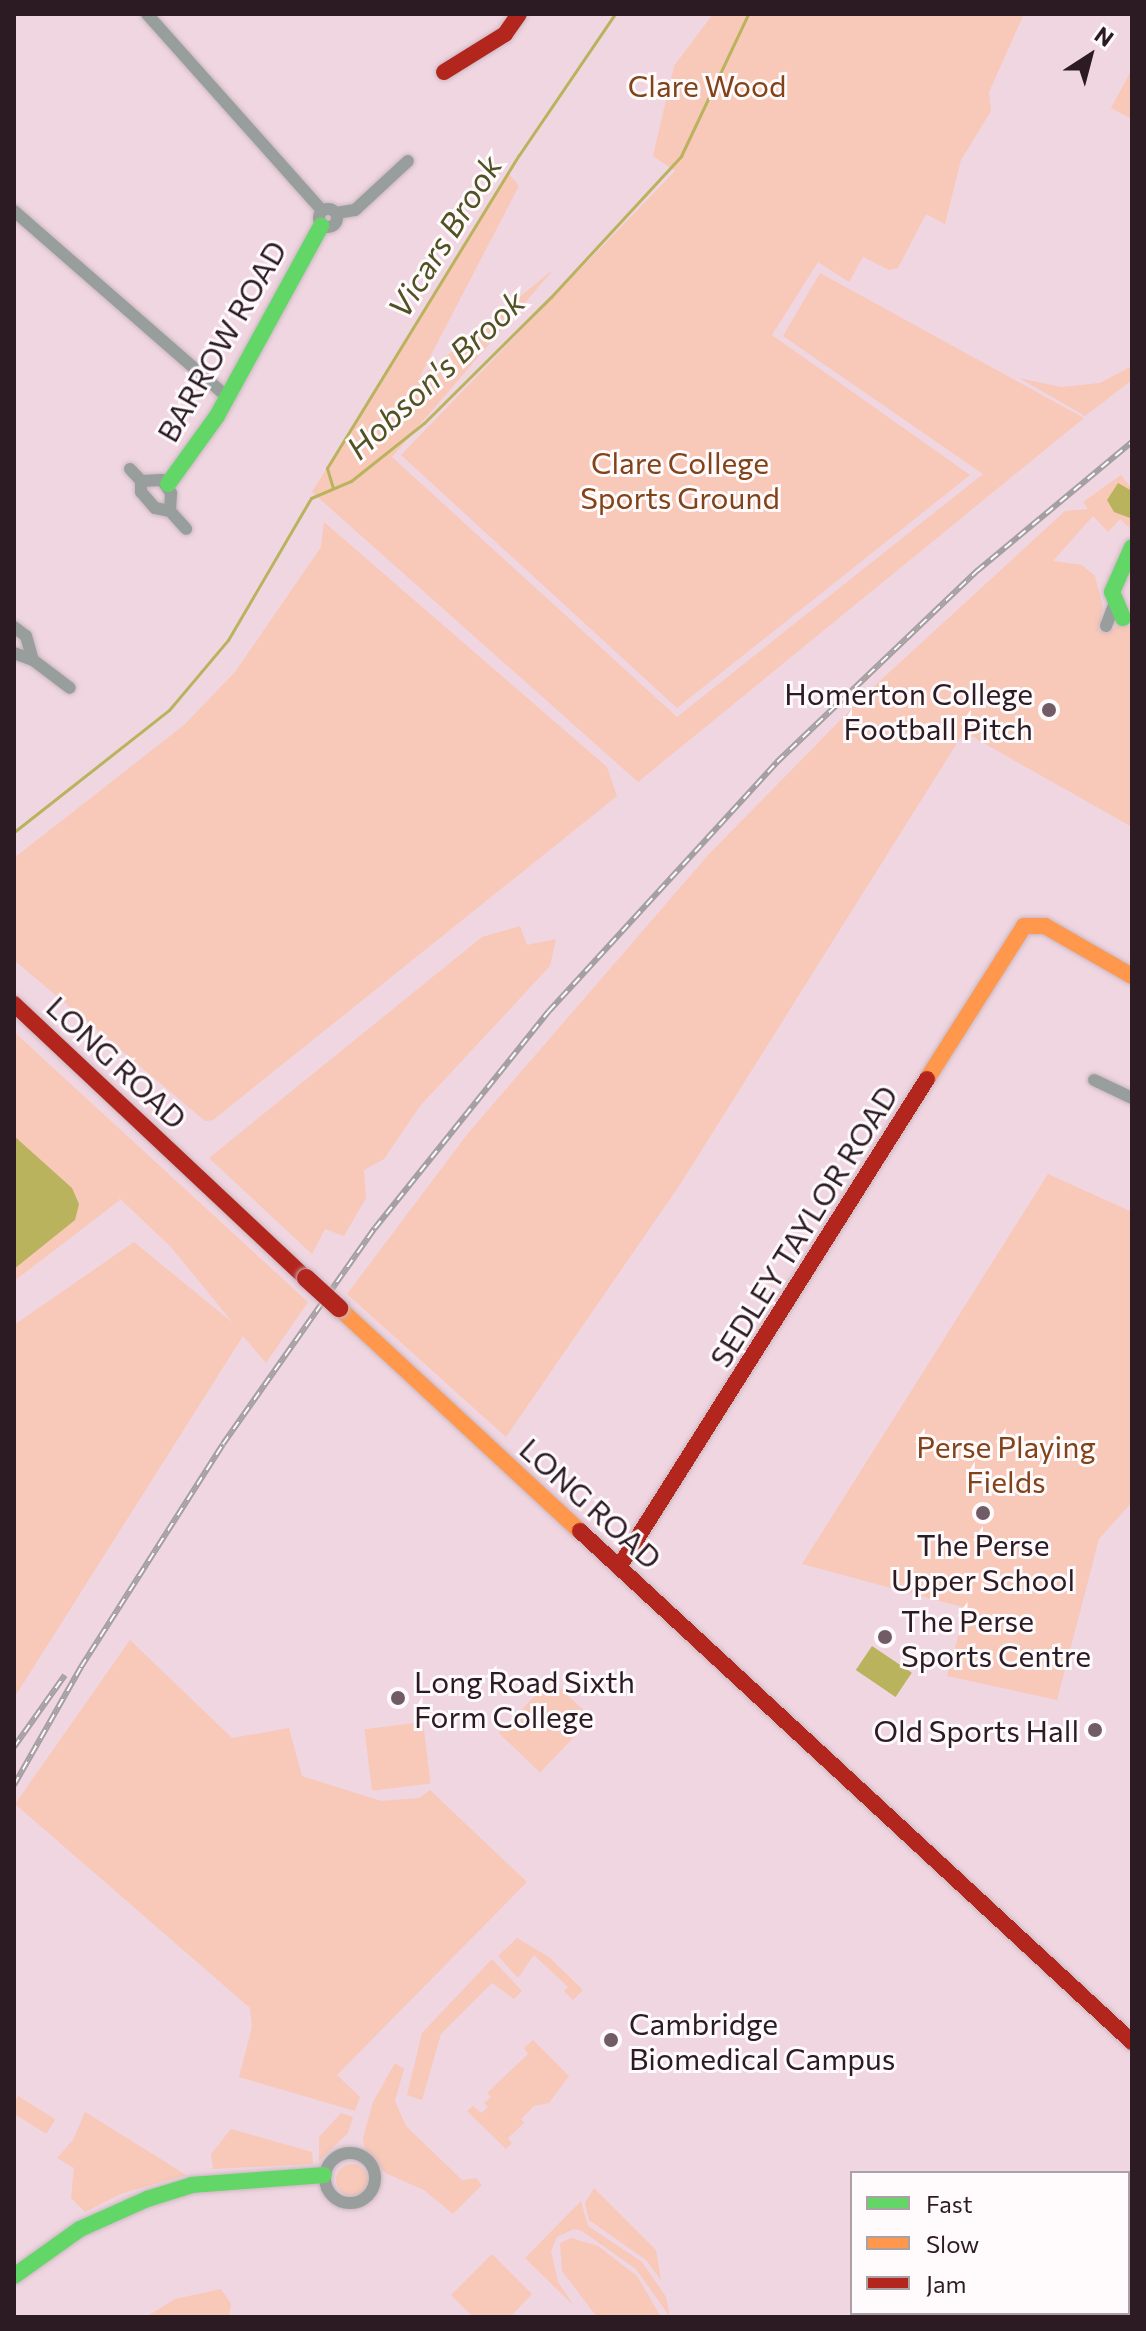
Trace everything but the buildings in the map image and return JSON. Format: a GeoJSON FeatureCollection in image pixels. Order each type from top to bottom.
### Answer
{"type":"FeatureCollection","features":[{"type":"Feature","properties":{"kind":"street"},"geometry":{"type":"LineString","coordinates":[[147,14],[321,218],[335,224],[336,213],[355,210],[408,161]]}},
{"type":"Feature","properties":{"kind":"street"},"geometry":{"type":"LineString","coordinates":[[444,72],[505,34],[519,14]]}},
{"type":"Feature","properties":{"kind":"street"},"geometry":{"type":"LineString","coordinates":[[14,211],[225,395]]}},
{"type":"Feature","properties":{"kind":"street","name":"BARROW ROAD"},"geometry":{"type":"LineString","coordinates":[[168,484],[217,416],[225,395],[321,218]]}},
{"type":"Feature","properties":{"kind":"street"},"geometry":{"type":"LineString","coordinates":[[130,469],[141,481],[147,501],[170,511],[186,529]]}},
{"type":"Feature","properties":{"kind":"street"},"geometry":{"type":"LineString","coordinates":[[141,481],[168,484],[170,511]]}},
{"type":"Feature","properties":{"kind":"street"},"geometry":{"type":"LineString","coordinates":[[1114,616],[1115,578],[1132,547]]}},
{"type":"Feature","properties":{"kind":"street"},"geometry":{"type":"LineString","coordinates":[[14,627],[26,636],[33,660]]}},
{"type":"Feature","properties":{"kind":"street"},"geometry":{"type":"LineString","coordinates":[[14,653],[33,660],[70,688]]}},
{"type":"Feature","properties":{"kind":"street","name":"SEDLEY TAYLOR ROAD"},"geometry":{"type":"LineString","coordinates":[[619,1567],[1021,930],[1037,924],[1132,976]]}},
{"type":"Feature","properties":{"kind":"street","name":"LONG ROAD"},"geometry":{"type":"LineString","coordinates":[[14,1004],[1132,2042]]}},
{"type":"Feature","properties":{"kind":"street"},"geometry":{"type":"LineString","coordinates":[[1094,1080],[1132,1098]]}},
{"type":"Feature","properties":{"kind":"street"},"geometry":{"type":"LineString","coordinates":[[354,2153],[371,2163],[375,2185],[365,2199],[348,2203],[333,2196],[324,2175],[334,2159],[354,2153]]}},
{"type":"Feature","properties":{"kind":"street"},"geometry":{"type":"LineString","coordinates":[[14,2276],[80,2229],[147,2199],[192,2185],[324,2175]]}},
{"type":"Feature","properties":{"kind":"green space","name":"Clare College Sports Ground"},"geometry":{"type":"Polygon","coordinates":[[[713,14],[1024,14],[989,92],[991,111],[961,160],[945,224],[926,214],[898,268],[889,270],[863,257],[849,282],[818,262],[772,335],[970,475],[677,708],[401,455],[675,171],[653,156],[674,66],[713,14]]]}},
{"type":"Feature","properties":{"kind":"green space"},"geometry":{"type":"Polygon","coordinates":[[[1132,69],[1132,119],[1111,108],[1132,69]]]}},
{"type":"Feature","properties":{"kind":"green space"},"geometry":{"type":"Polygon","coordinates":[[[509,174],[519,186],[419,378],[554,269],[392,457],[677,717],[983,474],[783,336],[820,273],[1084,418],[638,782],[312,492],[509,174]]]}},
{"type":"Feature","properties":{"kind":"green space"},"geometry":{"type":"Polygon","coordinates":[[[1132,366],[1132,380],[1085,416],[1019,378],[1061,387],[1100,383],[1132,366]]]}},
{"type":"Feature","properties":{"kind":"green space"},"geometry":{"type":"Polygon","coordinates":[[[1121,475],[1132,489],[1132,530],[1120,519],[1108,532],[1093,516],[1053,561],[1082,565],[1095,576],[1103,607],[1099,630],[1107,633],[1120,623],[1132,627],[1132,827],[964,732],[681,1183],[506,1437],[347,1294],[469,1132],[709,854],[870,690],[1065,511],[1088,509],[1083,502],[1121,475]]]}},
{"type":"Feature","properties":{"kind":"green space"},"geometry":{"type":"Polygon","coordinates":[[[324,522],[607,767],[617,796],[213,1120],[205,1121],[14,960],[14,858],[184,725],[235,672],[321,547],[324,522]]]}},
{"type":"Feature","properties":{"kind":"green space"},"geometry":{"type":"Polygon","coordinates":[[[520,926],[527,945],[556,939],[550,966],[420,1106],[384,1159],[364,1170],[366,1198],[344,1236],[325,1229],[312,1254],[209,1158],[482,937],[520,926]]]}},
{"type":"Feature","properties":{"kind":"green space"},"geometry":{"type":"Polygon","coordinates":[[[14,1032],[308,1302],[266,1363],[243,1336],[14,1698],[14,1325],[134,1242],[233,1323],[171,1247],[117,1196],[120,1200],[14,1281],[14,1032]]]}},
{"type":"Feature","properties":{"kind":"green space","name":"Perse Playing Fields"},"geometry":{"type":"Polygon","coordinates":[[[1048,1174],[1132,1212],[1132,1502],[1099,1539],[1057,1700],[947,1676],[966,1608],[802,1564],[1048,1174]]]}},
{"type":"Feature","properties":{"kind":"green space"},"geometry":{"type":"Polygon","coordinates":[[[130,1640],[232,1738],[289,1728],[302,1776],[381,1801],[419,1798],[430,1790],[527,1882],[337,2075],[360,2097],[355,2111],[239,2077],[252,2027],[250,2008],[15,1804],[130,1640]]]}},
{"type":"Feature","properties":{"kind":"green space"},"geometry":{"type":"Polygon","coordinates":[[[551,1679],[592,1719],[540,1773],[499,1733],[551,1679]]]}},
{"type":"Feature","properties":{"kind":"green space"},"geometry":{"type":"Polygon","coordinates":[[[423,1722],[431,1784],[372,1791],[364,1729],[423,1722]]]}},
{"type":"Feature","properties":{"kind":"green space"},"geometry":{"type":"Polygon","coordinates":[[[517,1938],[549,1957],[583,1990],[573,2000],[564,1991],[568,1987],[534,1955],[518,1978],[498,1956],[517,1938]]]}},
{"type":"Feature","properties":{"kind":"green space"},"geometry":{"type":"Polygon","coordinates":[[[492,1959],[522,1991],[514,1999],[492,1983],[441,2034],[422,2100],[407,2095],[422,2033],[492,1959]]]}},
{"type":"Feature","properties":{"kind":"green space"},"geometry":{"type":"Polygon","coordinates":[[[533,2040],[569,2076],[549,2103],[534,2106],[521,2119],[524,2123],[508,2138],[512,2143],[506,2149],[467,2111],[473,2106],[481,2113],[488,2107],[484,2103],[491,2097],[487,2093],[528,2054],[524,2048],[533,2040]]]}},
{"type":"Feature","properties":{"kind":"green space"},"geometry":{"type":"Polygon","coordinates":[[[395,2063],[404,2069],[395,2101],[406,2126],[462,2180],[476,2178],[482,2185],[453,2214],[424,2190],[385,2173],[365,2150],[363,2138],[373,2102],[395,2063]]]}},
{"type":"Feature","properties":{"kind":"green space"},"geometry":{"type":"Polygon","coordinates":[[[18,2096],[55,2119],[46,2134],[14,2114],[14,2102],[18,2096]]]}},
{"type":"Feature","properties":{"kind":"green space"},"geometry":{"type":"Polygon","coordinates":[[[85,2112],[186,2175],[123,2193],[85,2212],[71,2198],[74,2168],[57,2158],[73,2140],[85,2112]]]}},
{"type":"Feature","properties":{"kind":"green space"},"geometry":{"type":"Polygon","coordinates":[[[341,2113],[353,2117],[348,2133],[319,2161],[319,2137],[341,2113]]]}},
{"type":"Feature","properties":{"kind":"green space"},"geometry":{"type":"Polygon","coordinates":[[[231,2129],[312,2152],[313,2164],[213,2169],[211,2154],[231,2129]]]}},
{"type":"Feature","properties":{"kind":"green space"},"geometry":{"type":"Polygon","coordinates":[[[352,2164],[363,2169],[368,2180],[363,2191],[352,2196],[341,2191],[336,2180],[341,2169],[352,2164]]]}},
{"type":"Feature","properties":{"kind":"green space"},"geometry":{"type":"Polygon","coordinates":[[[594,2188],[656,2250],[661,2280],[646,2260],[589,2220],[585,2203],[594,2188]]]}},
{"type":"Feature","properties":{"kind":"green space"},"geometry":{"type":"Polygon","coordinates":[[[581,2201],[588,2226],[642,2262],[666,2297],[670,2317],[636,2269],[582,2231],[574,2229],[557,2237],[551,2251],[558,2282],[574,2306],[525,2258],[581,2201]]]}},
{"type":"Feature","properties":{"kind":"green space"},"geometry":{"type":"Polygon","coordinates":[[[571,2238],[598,2246],[637,2276],[661,2317],[597,2317],[562,2271],[560,2243],[571,2238]]]}},
{"type":"Feature","properties":{"kind":"green space"},"geometry":{"type":"Polygon","coordinates":[[[492,2254],[532,2294],[510,2317],[473,2317],[451,2295],[492,2254]]]}},
{"type":"Feature","properties":{"kind":"green space"},"geometry":{"type":"Polygon","coordinates":[[[221,2289],[231,2304],[229,2317],[146,2317],[175,2299],[221,2289]]]}},
{"type":"Feature","properties":{"kind":"shaded area"},"geometry":{"type":"Polygon","coordinates":[[[1118,483],[1132,491],[1130,518],[1114,512],[1107,500],[1118,483]]]}},
{"type":"Feature","properties":{"kind":"shaded area"},"geometry":{"type":"Polygon","coordinates":[[[14,1136],[72,1188],[79,1204],[75,1220],[14,1269],[14,1136]]]}},
{"type":"Feature","properties":{"kind":"shaded area"},"geometry":{"type":"Polygon","coordinates":[[[872,1646],[912,1673],[896,1697],[856,1670],[872,1646]]]}},
{"type":"Feature","properties":{"kind":"waterway","name":"Vicars Brook"},"geometry":{"type":"LineString","coordinates":[[333,488],[327,468],[519,155],[615,14]]}},
{"type":"Feature","properties":{"kind":"waterway","name":"Hobson's Brook"},"geometry":{"type":"LineString","coordinates":[[14,832],[169,710],[228,640],[311,498],[351,481],[424,423],[551,297],[681,156],[748,14]]}},
{"type":"Feature","properties":{"kind":"railway"},"geometry":{"type":"LineString","coordinates":[[14,1785],[81,1667],[223,1444],[375,1228],[549,1011],[777,762],[977,571],[1132,442]]}},
{"type":"Feature","properties":{"kind":"railway"},"geometry":{"type":"LineString","coordinates":[[14,1747],[65,1675]]}},
{"type":"Feature","properties":{"kind":"traffic: fast"},"geometry":{"type":"LineString","coordinates":[[168,484],[217,416],[321,226]]}},
{"type":"Feature","properties":{"kind":"traffic: fast"},"geometry":{"type":"LineString","coordinates":[[1123,618],[1112,592],[1132,547]]}},
{"type":"Feature","properties":{"kind":"traffic: fast"},"geometry":{"type":"LineString","coordinates":[[14,2276],[80,2229],[147,2199],[192,2185],[324,2175]]}},
{"type":"Feature","properties":{"kind":"traffic: slow"},"geometry":{"type":"LineString","coordinates":[[927,1079],[1024,926],[1045,926],[1132,976]]}},
{"type":"Feature","properties":{"kind":"traffic: slow"},"geometry":{"type":"LineString","coordinates":[[339,1308],[580,1531]]}},
{"type":"Feature","properties":{"kind":"traffic: jam"},"geometry":{"type":"LineString","coordinates":[[444,72],[505,34],[519,14]]}},
{"type":"Feature","properties":{"kind":"traffic: jam"},"geometry":{"type":"LineString","coordinates":[[14,1004],[306,1278]]}},
{"type":"Feature","properties":{"kind":"traffic: jam"},"geometry":{"type":"LineString","coordinates":[[619,1567],[927,1079]]}},
{"type":"Feature","properties":{"kind":"traffic: jam"},"geometry":{"type":"LineString","coordinates":[[306,1278],[339,1308]]}},
{"type":"Feature","properties":{"kind":"traffic: jam"},"geometry":{"type":"LineString","coordinates":[[580,1531],[1132,2042]]}},
{"type":"Feature","properties":{"kind":"place","name":"Homerton College Football Pitch"},"geometry":{"type":"Point","coordinates":[1049,710]}},
{"type":"Feature","properties":{"kind":"place","name":"The Perse Upper School"},"geometry":{"type":"Point","coordinates":[983,1513]}},
{"type":"Feature","properties":{"kind":"place","name":"The Perse Sports Centre"},"geometry":{"type":"Point","coordinates":[885,1637]}},
{"type":"Feature","properties":{"kind":"place","name":"Long Road Sixth Form College"},"geometry":{"type":"Point","coordinates":[398,1698]}},
{"type":"Feature","properties":{"kind":"place","name":"Old Sports Hall"},"geometry":{"type":"Point","coordinates":[1095,1730]}},
{"type":"Feature","properties":{"kind":"place","name":"Cambridge Biomedical Campus"},"geometry":{"type":"Point","coordinates":[611,2040]}},
{"type":"Feature","properties":{"kind":"park label","name":"Clare Wood"},"geometry":{"type":"Point","coordinates":[707,85]}}]}
